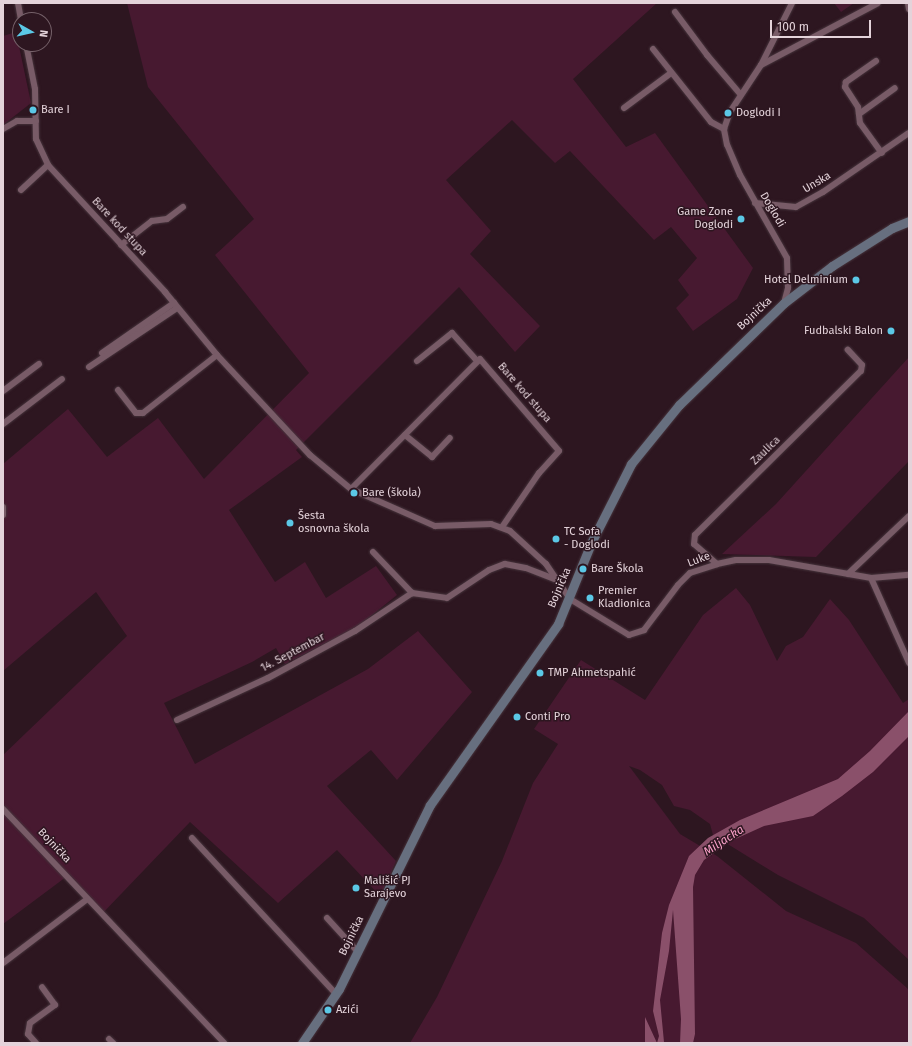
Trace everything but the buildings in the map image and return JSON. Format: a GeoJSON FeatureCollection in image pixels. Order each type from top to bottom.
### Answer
{"type":"FeatureCollection","features":[{"type":"Feature","properties":{"kind":"main road","name":"Bojnička"},"geometry":{"type":"LineString","coordinates":[[302,1043],[336,994],[430,805],[558,624],[570,599],[591,543],[631,464],[678,405],[784,303],[832,266],[892,228],[909,221]]}},
{"type":"Feature","properties":{"kind":"street"},"geometry":{"type":"LineString","coordinates":[[653,49],[711,122],[724,130],[730,112],[761,65],[792,3]]}},
{"type":"Feature","properties":{"kind":"street"},"geometry":{"type":"LineString","coordinates":[[761,65],[878,3]]}},
{"type":"Feature","properties":{"kind":"street"},"geometry":{"type":"LineString","coordinates":[[908,3],[909,9]]}},
{"type":"Feature","properties":{"kind":"street"},"geometry":{"type":"LineString","coordinates":[[675,12],[707,55],[741,95]]}},
{"type":"Feature","properties":{"kind":"street","name":"Bare kod stupa"},"geometry":{"type":"LineString","coordinates":[[28,52],[35,89],[36,138],[48,165],[176,306],[217,355],[310,454],[352,489],[435,526],[446,528],[477,523],[502,527],[539,473],[559,451],[480,359],[476,361]]}},
{"type":"Feature","properties":{"kind":"street"},"geometry":{"type":"LineString","coordinates":[[876,61],[845,84],[858,107],[860,123],[882,153]]}},
{"type":"Feature","properties":{"kind":"street"},"geometry":{"type":"LineString","coordinates":[[624,108],[672,73]]}},
{"type":"Feature","properties":{"kind":"street"},"geometry":{"type":"LineString","coordinates":[[859,114],[895,88]]}},
{"type":"Feature","properties":{"kind":"street"},"geometry":{"type":"LineString","coordinates":[[3,129],[17,121],[36,120]]}},
{"type":"Feature","properties":{"kind":"street","name":"Doglodi"},"geometry":{"type":"LineString","coordinates":[[724,130],[727,145],[756,203],[787,258],[788,288],[784,303]]}},
{"type":"Feature","properties":{"kind":"street","name":"Unska"},"geometry":{"type":"LineString","coordinates":[[756,203],[796,207],[823,192],[882,153],[909,133]]}},
{"type":"Feature","properties":{"kind":"street"},"geometry":{"type":"LineString","coordinates":[[21,190],[48,165]]}},
{"type":"Feature","properties":{"kind":"street"},"geometry":{"type":"LineString","coordinates":[[121,245],[152,222],[164,220],[183,207]]}},
{"type":"Feature","properties":{"kind":"street"},"geometry":{"type":"LineString","coordinates":[[102,354],[176,306]]}},
{"type":"Feature","properties":{"kind":"street"},"geometry":{"type":"LineString","coordinates":[[89,367],[176,306]]}},
{"type":"Feature","properties":{"kind":"street"},"geometry":{"type":"LineString","coordinates":[[352,489],[476,361],[452,333],[417,360]]}},
{"type":"Feature","properties":{"kind":"street","name":"Zaulica"},"geometry":{"type":"LineString","coordinates":[[717,564],[694,544],[695,535],[861,371],[862,365],[848,350]]}},
{"type":"Feature","properties":{"kind":"street"},"geometry":{"type":"LineString","coordinates":[[118,390],[136,413],[143,413],[217,355]]}},
{"type":"Feature","properties":{"kind":"street"},"geometry":{"type":"LineString","coordinates":[[3,391],[39,364]]}},
{"type":"Feature","properties":{"kind":"street"},"geometry":{"type":"LineString","coordinates":[[3,424],[62,379]]}},
{"type":"Feature","properties":{"kind":"street"},"geometry":{"type":"LineString","coordinates":[[405,435],[432,457],[450,438]]}},
{"type":"Feature","properties":{"kind":"street"},"geometry":{"type":"LineString","coordinates":[[3,507],[3,515]]}},
{"type":"Feature","properties":{"kind":"street"},"geometry":{"type":"LineString","coordinates":[[848,574],[909,516]]}},
{"type":"Feature","properties":{"kind":"street"},"geometry":{"type":"LineString","coordinates":[[502,527],[546,564],[570,599]]}},
{"type":"Feature","properties":{"kind":"street"},"geometry":{"type":"LineString","coordinates":[[373,552],[412,593],[448,598],[489,570],[505,564],[526,568],[558,580]]}},
{"type":"Feature","properties":{"kind":"street","name":"Luke"},"geometry":{"type":"LineString","coordinates":[[570,599],[625,634],[634,635],[644,630],[653,620],[673,591],[690,573],[717,564],[752,560],[786,561],[871,578],[909,575]]}},
{"type":"Feature","properties":{"kind":"street"},"geometry":{"type":"LineString","coordinates":[[871,578],[909,663]]}},
{"type":"Feature","properties":{"kind":"street","name":"14. Septembar"},"geometry":{"type":"LineString","coordinates":[[177,720],[268,678],[355,631],[412,593]]}},
{"type":"Feature","properties":{"kind":"street","name":"Bojnička"},"geometry":{"type":"LineString","coordinates":[[3,809],[86,900],[224,1043]]}},
{"type":"Feature","properties":{"kind":"street"},"geometry":{"type":"LineString","coordinates":[[192,838],[336,994]]}},
{"type":"Feature","properties":{"kind":"street"},"geometry":{"type":"LineString","coordinates":[[3,963],[86,900]]}},
{"type":"Feature","properties":{"kind":"street"},"geometry":{"type":"LineString","coordinates":[[327,918],[358,952]]}},
{"type":"Feature","properties":{"kind":"street"},"geometry":{"type":"LineString","coordinates":[[36,1043],[28,1034],[30,1023],[55,1005],[42,987]]}},
{"type":"Feature","properties":{"kind":"shaded area"},"geometry":{"type":"Polygon","coordinates":[[[127,3],[657,3],[573,79],[626,147],[655,133],[753,268],[737,299],[693,331],[676,308],[689,295],[678,280],[697,258],[671,227],[654,240],[570,151],[555,163],[512,120],[446,180],[491,231],[470,254],[540,326],[515,352],[459,287],[296,450],[302,457],[229,510],[275,582],[305,562],[326,598],[376,566],[397,595],[357,627],[285,664],[276,648],[252,662],[164,703],[195,764],[368,669],[418,631],[472,692],[397,780],[371,750],[327,786],[396,861],[381,897],[337,850],[278,903],[190,822],[100,916],[66,877],[3,924],[3,755],[127,636],[96,592],[3,671],[3,464],[68,409],[107,457],[158,418],[204,479],[309,373],[215,255],[254,219],[148,87],[127,3]]]}},
{"type":"Feature","properties":{"kind":"shaded area"},"geometry":{"type":"Polygon","coordinates":[[[834,3],[854,3],[841,12],[834,3]]]}},
{"type":"Feature","properties":{"kind":"shaded area"},"geometry":{"type":"Polygon","coordinates":[[[12,33],[12,52],[20,52],[31,103],[3,125],[3,36],[12,33]]]}},
{"type":"Feature","properties":{"kind":"shaded area"},"geometry":{"type":"Polygon","coordinates":[[[909,357],[909,461],[816,557],[722,554],[776,504],[909,357]]]}},
{"type":"Feature","properties":{"kind":"shaded area"},"geometry":{"type":"Polygon","coordinates":[[[736,588],[750,605],[777,661],[786,646],[803,637],[830,599],[849,620],[903,703],[909,699],[909,960],[864,918],[778,875],[713,835],[710,824],[690,810],[674,806],[662,785],[640,770],[629,766],[680,834],[717,856],[786,911],[856,943],[907,988],[909,991],[909,1043],[410,1043],[437,997],[502,861],[533,783],[558,744],[534,729],[581,660],[645,700],[703,615],[736,588]]]}},
{"type":"Feature","properties":{"kind":"water","name":"Miljacka"},"geometry":{"type":"Polygon","coordinates":[[[909,711],[909,736],[873,772],[842,796],[813,816],[764,826],[731,841],[704,860],[695,875],[693,887],[695,1034],[693,1043],[680,1043],[681,1019],[673,910],[669,951],[660,1000],[664,1042],[657,1043],[659,1036],[653,1011],[662,933],[669,905],[689,856],[708,838],[740,820],[838,779],[870,751],[909,711]]]}},
{"type":"Feature","properties":{"kind":"water"},"geometry":{"type":"Polygon","coordinates":[[[645,1017],[657,1043],[645,1043],[645,1017]]]}},
{"type":"Feature","properties":{"kind":"place","name":"Bare I"},"geometry":{"type":"Point","coordinates":[33,110]}},
{"type":"Feature","properties":{"kind":"place","name":"Doglodi I"},"geometry":{"type":"Point","coordinates":[728,113]}},
{"type":"Feature","properties":{"kind":"place","name":"Game Zone Doglodi"},"geometry":{"type":"Point","coordinates":[741,219]}},
{"type":"Feature","properties":{"kind":"place","name":"Hotel Delminium"},"geometry":{"type":"Point","coordinates":[856,280]}},
{"type":"Feature","properties":{"kind":"place","name":"Fudbalski Balon"},"geometry":{"type":"Point","coordinates":[891,331]}},
{"type":"Feature","properties":{"kind":"place","name":"Bare (škola)"},"geometry":{"type":"Point","coordinates":[354,493]}},
{"type":"Feature","properties":{"kind":"place","name":"Šesta osnovna škola"},"geometry":{"type":"Point","coordinates":[290,523]}},
{"type":"Feature","properties":{"kind":"place","name":"TC Sofa - Doglodi"},"geometry":{"type":"Point","coordinates":[556,539]}},
{"type":"Feature","properties":{"kind":"place","name":"Bare Škola"},"geometry":{"type":"Point","coordinates":[583,569]}},
{"type":"Feature","properties":{"kind":"place","name":"Premier Kladionica"},"geometry":{"type":"Point","coordinates":[590,598]}},
{"type":"Feature","properties":{"kind":"place","name":"TMP Ahmetspahić"},"geometry":{"type":"Point","coordinates":[540,673]}},
{"type":"Feature","properties":{"kind":"place","name":"Conti Pro"},"geometry":{"type":"Point","coordinates":[517,717]}},
{"type":"Feature","properties":{"kind":"place","name":"Mališić PJ Sarajevo"},"geometry":{"type":"Point","coordinates":[356,888]}},
{"type":"Feature","properties":{"kind":"place","name":"Azići"},"geometry":{"type":"Point","coordinates":[328,1010]}}]}
